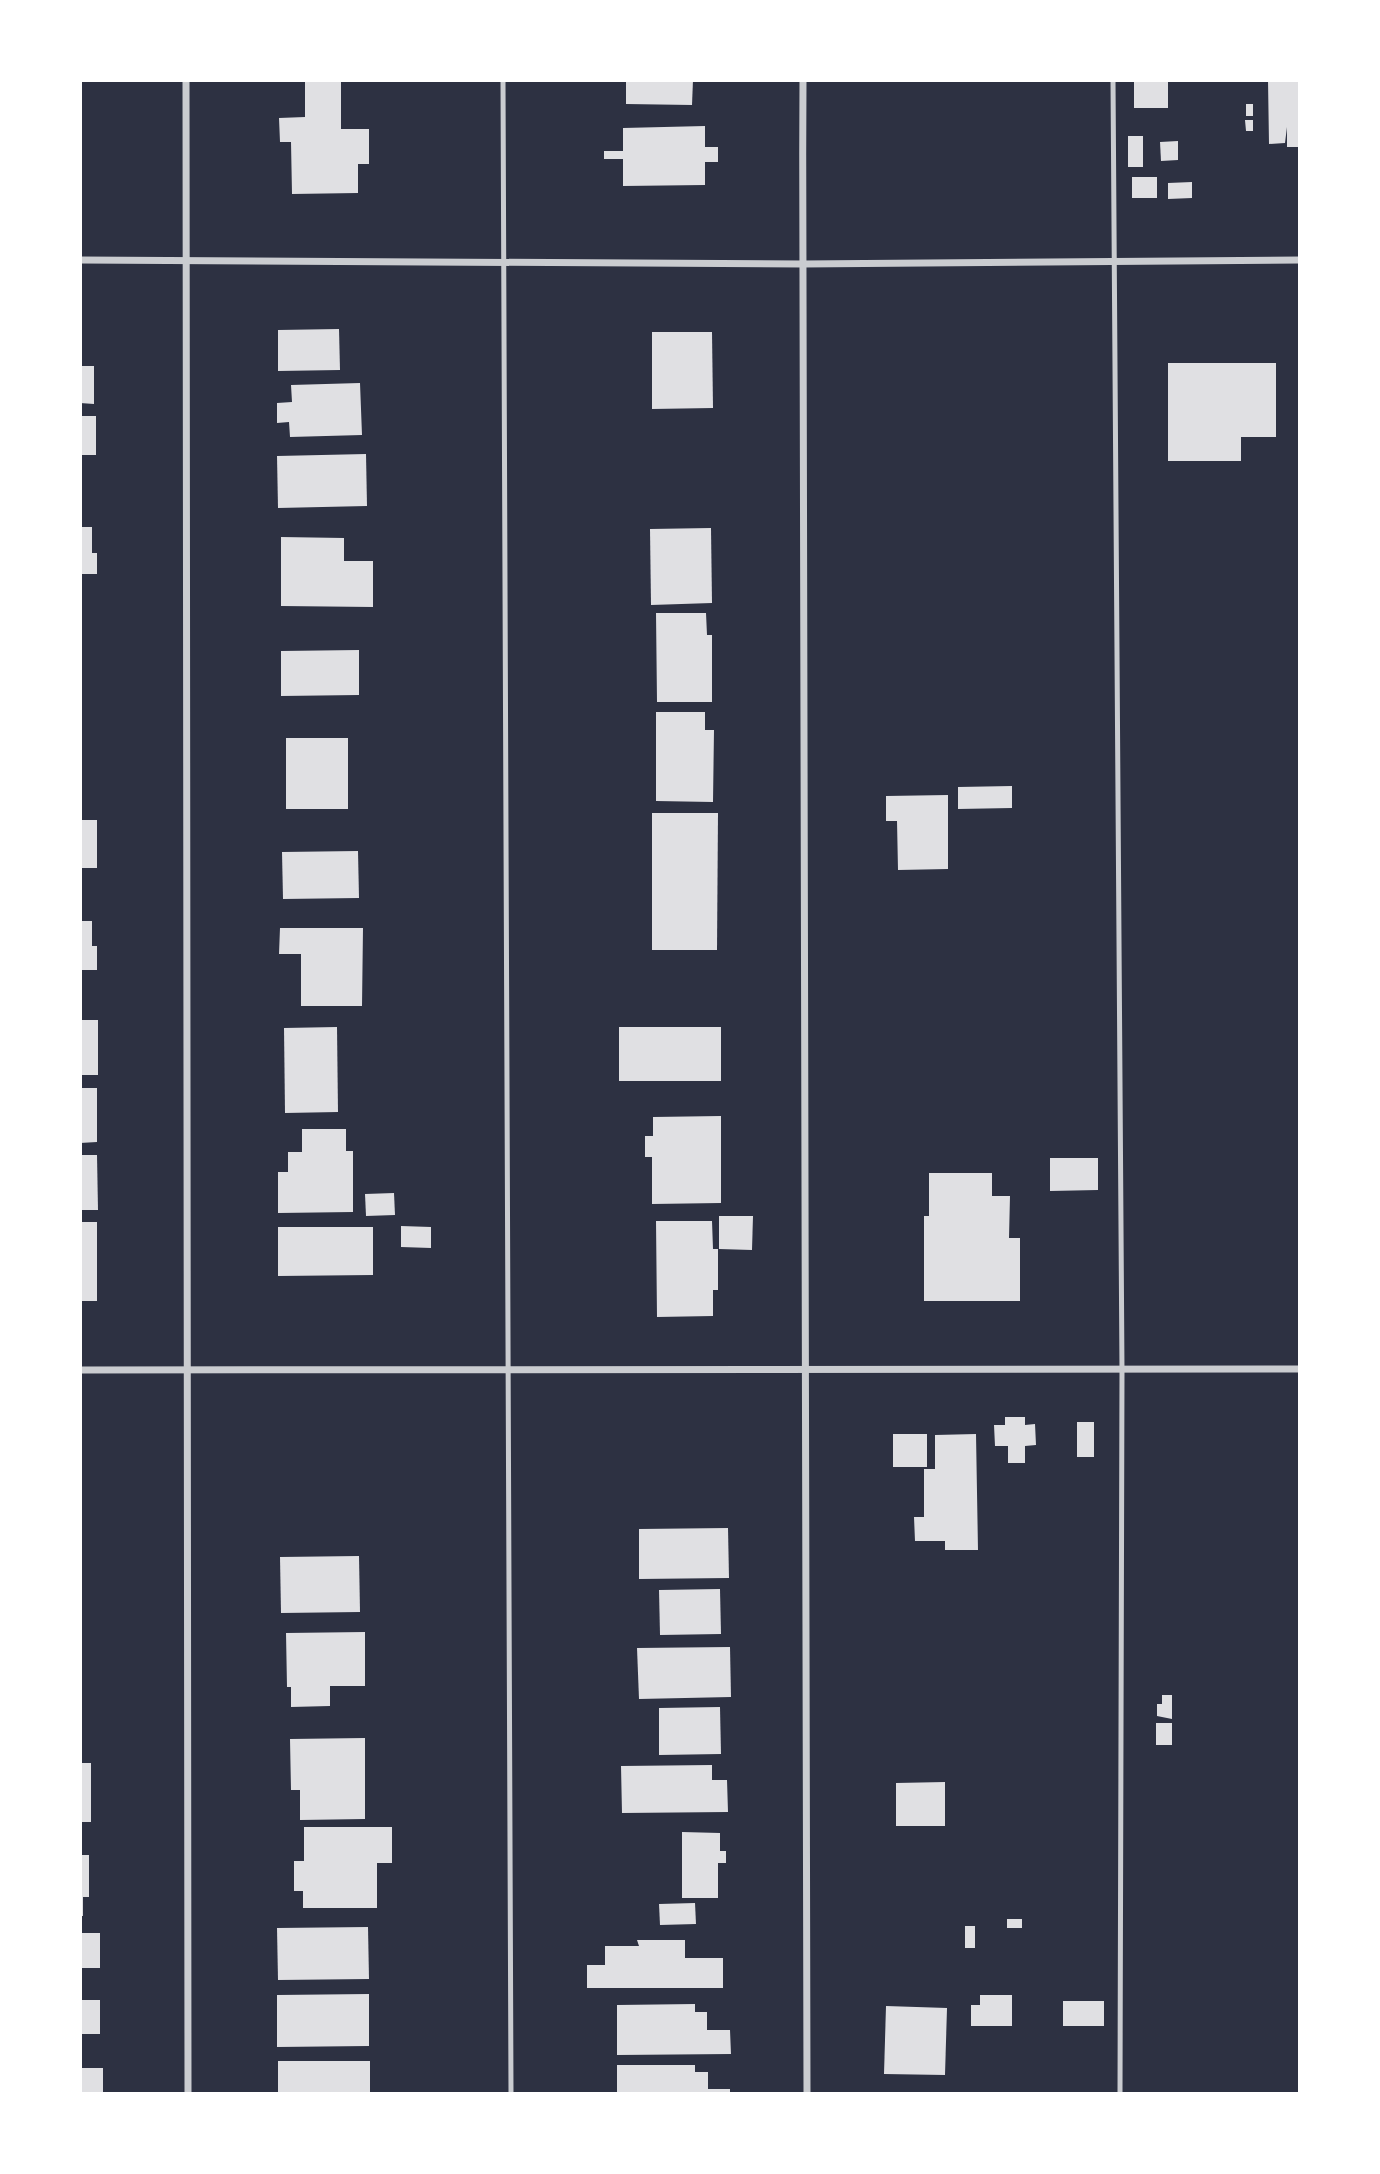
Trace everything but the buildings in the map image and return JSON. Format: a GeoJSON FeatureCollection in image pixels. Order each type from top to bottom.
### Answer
{"type":"FeatureCollection","features":[{"type":"Feature","properties":{"kind":"street"},"geometry":{"type":"LineString","coordinates":[[186,80],[188,2094]]}},
{"type":"Feature","properties":{"kind":"street"},"geometry":{"type":"LineString","coordinates":[[803,80],[807,2094]]}},
{"type":"Feature","properties":{"kind":"street"},"geometry":{"type":"LineString","coordinates":[[80,260],[803,264],[1300,260]]}},
{"type":"Feature","properties":{"kind":"street"},"geometry":{"type":"LineString","coordinates":[[80,1370],[1300,1369]]}},
{"type":"Feature","properties":{"kind":"lane"},"geometry":{"type":"LineString","coordinates":[[503,80],[511,2094]]}},
{"type":"Feature","properties":{"kind":"lane"},"geometry":{"type":"LineString","coordinates":[[1113,80],[1122,1370],[1120,2094]]}}]}
